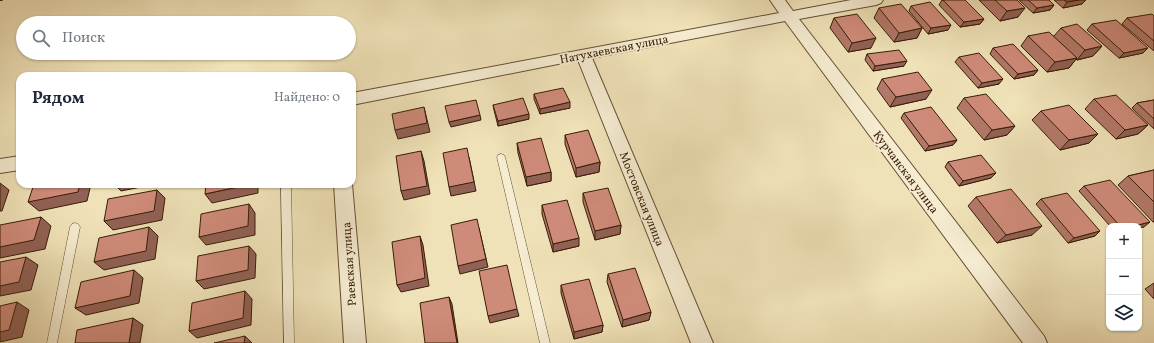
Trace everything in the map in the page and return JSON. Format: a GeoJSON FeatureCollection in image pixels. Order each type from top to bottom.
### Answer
{"type":"FeatureCollection","features":[{"type":"Feature","properties":{"kind":"street","name":"Курчанская улица"},"geometry":{"type":"LineString","coordinates":[[777,0],[1036,343]]}},
{"type":"Feature","properties":{"kind":"street","name":"Натухаевская улица"},"geometry":{"type":"LineString","coordinates":[[356,98],[583,54],[876,0]]}},
{"type":"Feature","properties":{"kind":"street","name":"Мостовская улица"},"geometry":{"type":"LineString","coordinates":[[583,54],[702,343]]}},
{"type":"Feature","properties":{"kind":"street"},"geometry":{"type":"LineString","coordinates":[[0,166],[16,164]]}},
{"type":"Feature","properties":{"kind":"street","name":"Раевская улица"},"geometry":{"type":"LineString","coordinates":[[343,188],[355,343]]}},
{"type":"Feature","properties":{"kind":"lane"},"geometry":{"type":"LineString","coordinates":[[501,157],[545,343]]}},
{"type":"Feature","properties":{"kind":"lane"},"geometry":{"type":"LineString","coordinates":[[286,188],[289,343]]}},
{"type":"Feature","properties":{"kind":"lane"},"geometry":{"type":"LineString","coordinates":[[52,343],[75,227]]}},
{"type":"Feature","properties":{"kind":"building"},"geometry":{"type":"Polygon","coordinates":[[[943,0],[965,0],[984,19],[964,22],[943,0]]]}},
{"type":"Feature","properties":{"kind":"building"},"geometry":{"type":"Polygon","coordinates":[[[995,0],[1017,0],[1025,8],[1007,11],[995,0]]]}},
{"type":"Feature","properties":{"kind":"building"},"geometry":{"type":"Polygon","coordinates":[[[1028,0],[1049,0],[1054,5],[1037,8],[1028,0]]]}},
{"type":"Feature","properties":{"kind":"building"},"geometry":{"type":"Polygon","coordinates":[[[1064,0],[1079,0],[1067,2],[1064,0]]]}},
{"type":"Feature","properties":{"kind":"building"},"geometry":{"type":"Polygon","coordinates":[[[930,2],[951,25],[931,28],[911,6],[930,2]]]}},
{"type":"Feature","properties":{"kind":"building"},"geometry":{"type":"Polygon","coordinates":[[[901,4],[922,28],[899,33],[879,8],[901,4]]]}},
{"type":"Feature","properties":{"kind":"building"},"geometry":{"type":"Polygon","coordinates":[[[857,14],[876,38],[852,43],[834,18],[857,14]]]}},
{"type":"Feature","properties":{"kind":"building"},"geometry":{"type":"Polygon","coordinates":[[[1152,14],[1154,16],[1154,41],[1127,18],[1152,14]]]}},
{"type":"Feature","properties":{"kind":"building"},"geometry":{"type":"Polygon","coordinates":[[[1116,20],[1148,48],[1124,53],[1092,24],[1116,20]]]}},
{"type":"Feature","properties":{"kind":"building"},"geometry":{"type":"Polygon","coordinates":[[[1077,24],[1102,46],[1085,50],[1061,28],[1077,24]]]}},
{"type":"Feature","properties":{"kind":"building"},"geometry":{"type":"Polygon","coordinates":[[[1049,32],[1077,58],[1055,62],[1028,36],[1049,32]]]}},
{"type":"Feature","properties":{"kind":"building"},"geometry":{"type":"Polygon","coordinates":[[[1013,44],[1038,70],[1018,74],[993,48],[1013,44]]]}},
{"type":"Feature","properties":{"kind":"building"},"geometry":{"type":"Polygon","coordinates":[[[899,50],[907,61],[875,66],[867,54],[899,50]]]}},
{"type":"Feature","properties":{"kind":"building"},"geometry":{"type":"Polygon","coordinates":[[[979,53],[1003,79],[982,83],[959,57],[979,53]]]}},
{"type":"Feature","properties":{"kind":"building"},"geometry":{"type":"Polygon","coordinates":[[[918,72],[932,90],[896,97],[882,79],[918,72]]]}},
{"type":"Feature","properties":{"kind":"building"},"geometry":{"type":"Polygon","coordinates":[[[563,88],[570,102],[540,109],[534,94],[563,88]]]}},
{"type":"Feature","properties":{"kind":"building"},"geometry":{"type":"Polygon","coordinates":[[[986,94],[1015,126],[992,130],[964,98],[986,94]]]}},
{"type":"Feature","properties":{"kind":"building"},"geometry":{"type":"Polygon","coordinates":[[[1116,95],[1148,125],[1125,130],[1094,99],[1116,95]]]}},
{"type":"Feature","properties":{"kind":"building"},"geometry":{"type":"Polygon","coordinates":[[[523,98],[529,114],[498,121],[493,105],[523,98]]]}},
{"type":"Feature","properties":{"kind":"building"},"geometry":{"type":"Polygon","coordinates":[[[476,100],[480,115],[449,122],[445,106],[476,100]]]}},
{"type":"Feature","properties":{"kind":"building"},"geometry":{"type":"Polygon","coordinates":[[[1154,100],[1154,119],[1137,103],[1154,100]]]}},
{"type":"Feature","properties":{"kind":"building"},"geometry":{"type":"Polygon","coordinates":[[[1069,105],[1098,134],[1069,140],[1041,111],[1069,105]]]}},
{"type":"Feature","properties":{"kind":"building"},"geometry":{"type":"Polygon","coordinates":[[[424,107],[427,123],[395,130],[392,114],[424,107]]]}},
{"type":"Feature","properties":{"kind":"building"},"geometry":{"type":"Polygon","coordinates":[[[931,107],[957,140],[929,146],[904,113],[931,107]]]}},
{"type":"Feature","properties":{"kind":"building"},"geometry":{"type":"Polygon","coordinates":[[[588,130],[600,162],[576,168],[565,135],[588,130]]]}},
{"type":"Feature","properties":{"kind":"building"},"geometry":{"type":"Polygon","coordinates":[[[541,138],[551,172],[526,177],[517,143],[541,138]]]}},
{"type":"Feature","properties":{"kind":"building"},"geometry":{"type":"Polygon","coordinates":[[[467,148],[474,182],[449,187],[443,153],[467,148]]]}},
{"type":"Feature","properties":{"kind":"building"},"geometry":{"type":"Polygon","coordinates":[[[421,151],[427,186],[401,191],[396,156],[421,151]]]}},
{"type":"Feature","properties":{"kind":"building"},"geometry":{"type":"Polygon","coordinates":[[[981,155],[996,173],[963,181],[948,162],[981,155]]]}},
{"type":"Feature","properties":{"kind":"building"},"geometry":{"type":"Polygon","coordinates":[[[1154,170],[1154,202],[1128,176],[1154,170]]]}},
{"type":"Feature","properties":{"kind":"building"},"geometry":{"type":"Polygon","coordinates":[[[1110,180],[1150,222],[1142,224],[1117,223],[1084,186],[1110,180]]]}},
{"type":"Feature","properties":{"kind":"building"},"geometry":{"type":"Polygon","coordinates":[[[33,188],[79,188],[78,192],[28,202],[33,188]]]}},
{"type":"Feature","properties":{"kind":"building"},"geometry":{"type":"Polygon","coordinates":[[[206,188],[233,188],[205,194],[206,188]]]}},
{"type":"Feature","properties":{"kind":"building"},"geometry":{"type":"Polygon","coordinates":[[[608,188],[621,225],[595,231],[583,193],[608,188]]]}},
{"type":"Feature","properties":{"kind":"building"},"geometry":{"type":"Polygon","coordinates":[[[1011,189],[1042,226],[1006,235],[976,197],[1011,189]]]}},
{"type":"Feature","properties":{"kind":"building"},"geometry":{"type":"Polygon","coordinates":[[[157,190],[154,211],[104,221],[108,199],[157,190]]]}},
{"type":"Feature","properties":{"kind":"building"},"geometry":{"type":"Polygon","coordinates":[[[1067,193],[1100,231],[1074,238],[1041,199],[1067,193]]]}},
{"type":"Feature","properties":{"kind":"building"},"geometry":{"type":"Polygon","coordinates":[[[567,200],[579,238],[553,244],[542,205],[567,200]]]}},
{"type":"Feature","properties":{"kind":"building"},"geometry":{"type":"Polygon","coordinates":[[[249,204],[248,226],[199,237],[201,214],[249,204]]]}},
{"type":"Feature","properties":{"kind":"building"},"geometry":{"type":"Polygon","coordinates":[[[41,217],[34,240],[0,247],[0,225],[41,217]]]}},
{"type":"Feature","properties":{"kind":"building"},"geometry":{"type":"Polygon","coordinates":[[[477,219],[486,259],[458,266],[451,225],[477,219]]]}},
{"type":"Feature","properties":{"kind":"building"},"geometry":{"type":"Polygon","coordinates":[[[149,227],[146,251],[94,262],[99,238],[149,227]]]}},
{"type":"Feature","properties":{"kind":"building"},"geometry":{"type":"Polygon","coordinates":[[[420,236],[425,278],[397,285],[392,242],[420,236]]]}},
{"type":"Feature","properties":{"kind":"building"},"geometry":{"type":"Polygon","coordinates":[[[249,246],[248,270],[196,281],[198,256],[249,246]]]}},
{"type":"Feature","properties":{"kind":"building"},"geometry":{"type":"Polygon","coordinates":[[[26,257],[19,282],[0,286],[0,262],[26,257]]]}},
{"type":"Feature","properties":{"kind":"building"},"geometry":{"type":"Polygon","coordinates":[[[507,265],[517,309],[488,316],[479,271],[507,265]]]}},
{"type":"Feature","properties":{"kind":"building"},"geometry":{"type":"Polygon","coordinates":[[[635,268],[651,312],[623,320],[608,274],[635,268]]]}},
{"type":"Feature","properties":{"kind":"building"},"geometry":{"type":"Polygon","coordinates":[[[134,270],[130,296],[75,308],[81,282],[134,270]]]}},
{"type":"Feature","properties":{"kind":"building"},"geometry":{"type":"Polygon","coordinates":[[[589,279],[603,325],[574,332],[561,285],[589,279]]]}},
{"type":"Feature","properties":{"kind":"building"},"geometry":{"type":"Polygon","coordinates":[[[245,291],[243,318],[189,331],[192,303],[245,291]]]}},
{"type":"Feature","properties":{"kind":"building"},"geometry":{"type":"Polygon","coordinates":[[[449,297],[457,343],[425,343],[420,303],[449,297]]]}},
{"type":"Feature","properties":{"kind":"building"},"geometry":{"type":"Polygon","coordinates":[[[17,302],[9,330],[0,332],[0,306],[17,302]]]}},
{"type":"Feature","properties":{"kind":"building"},"geometry":{"type":"Polygon","coordinates":[[[133,318],[129,343],[75,343],[77,330],[133,318]]]}},
{"type":"Feature","properties":{"kind":"building"},"geometry":{"type":"Polygon","coordinates":[[[245,336],[244,343],[214,343],[245,336]]]}}]}
